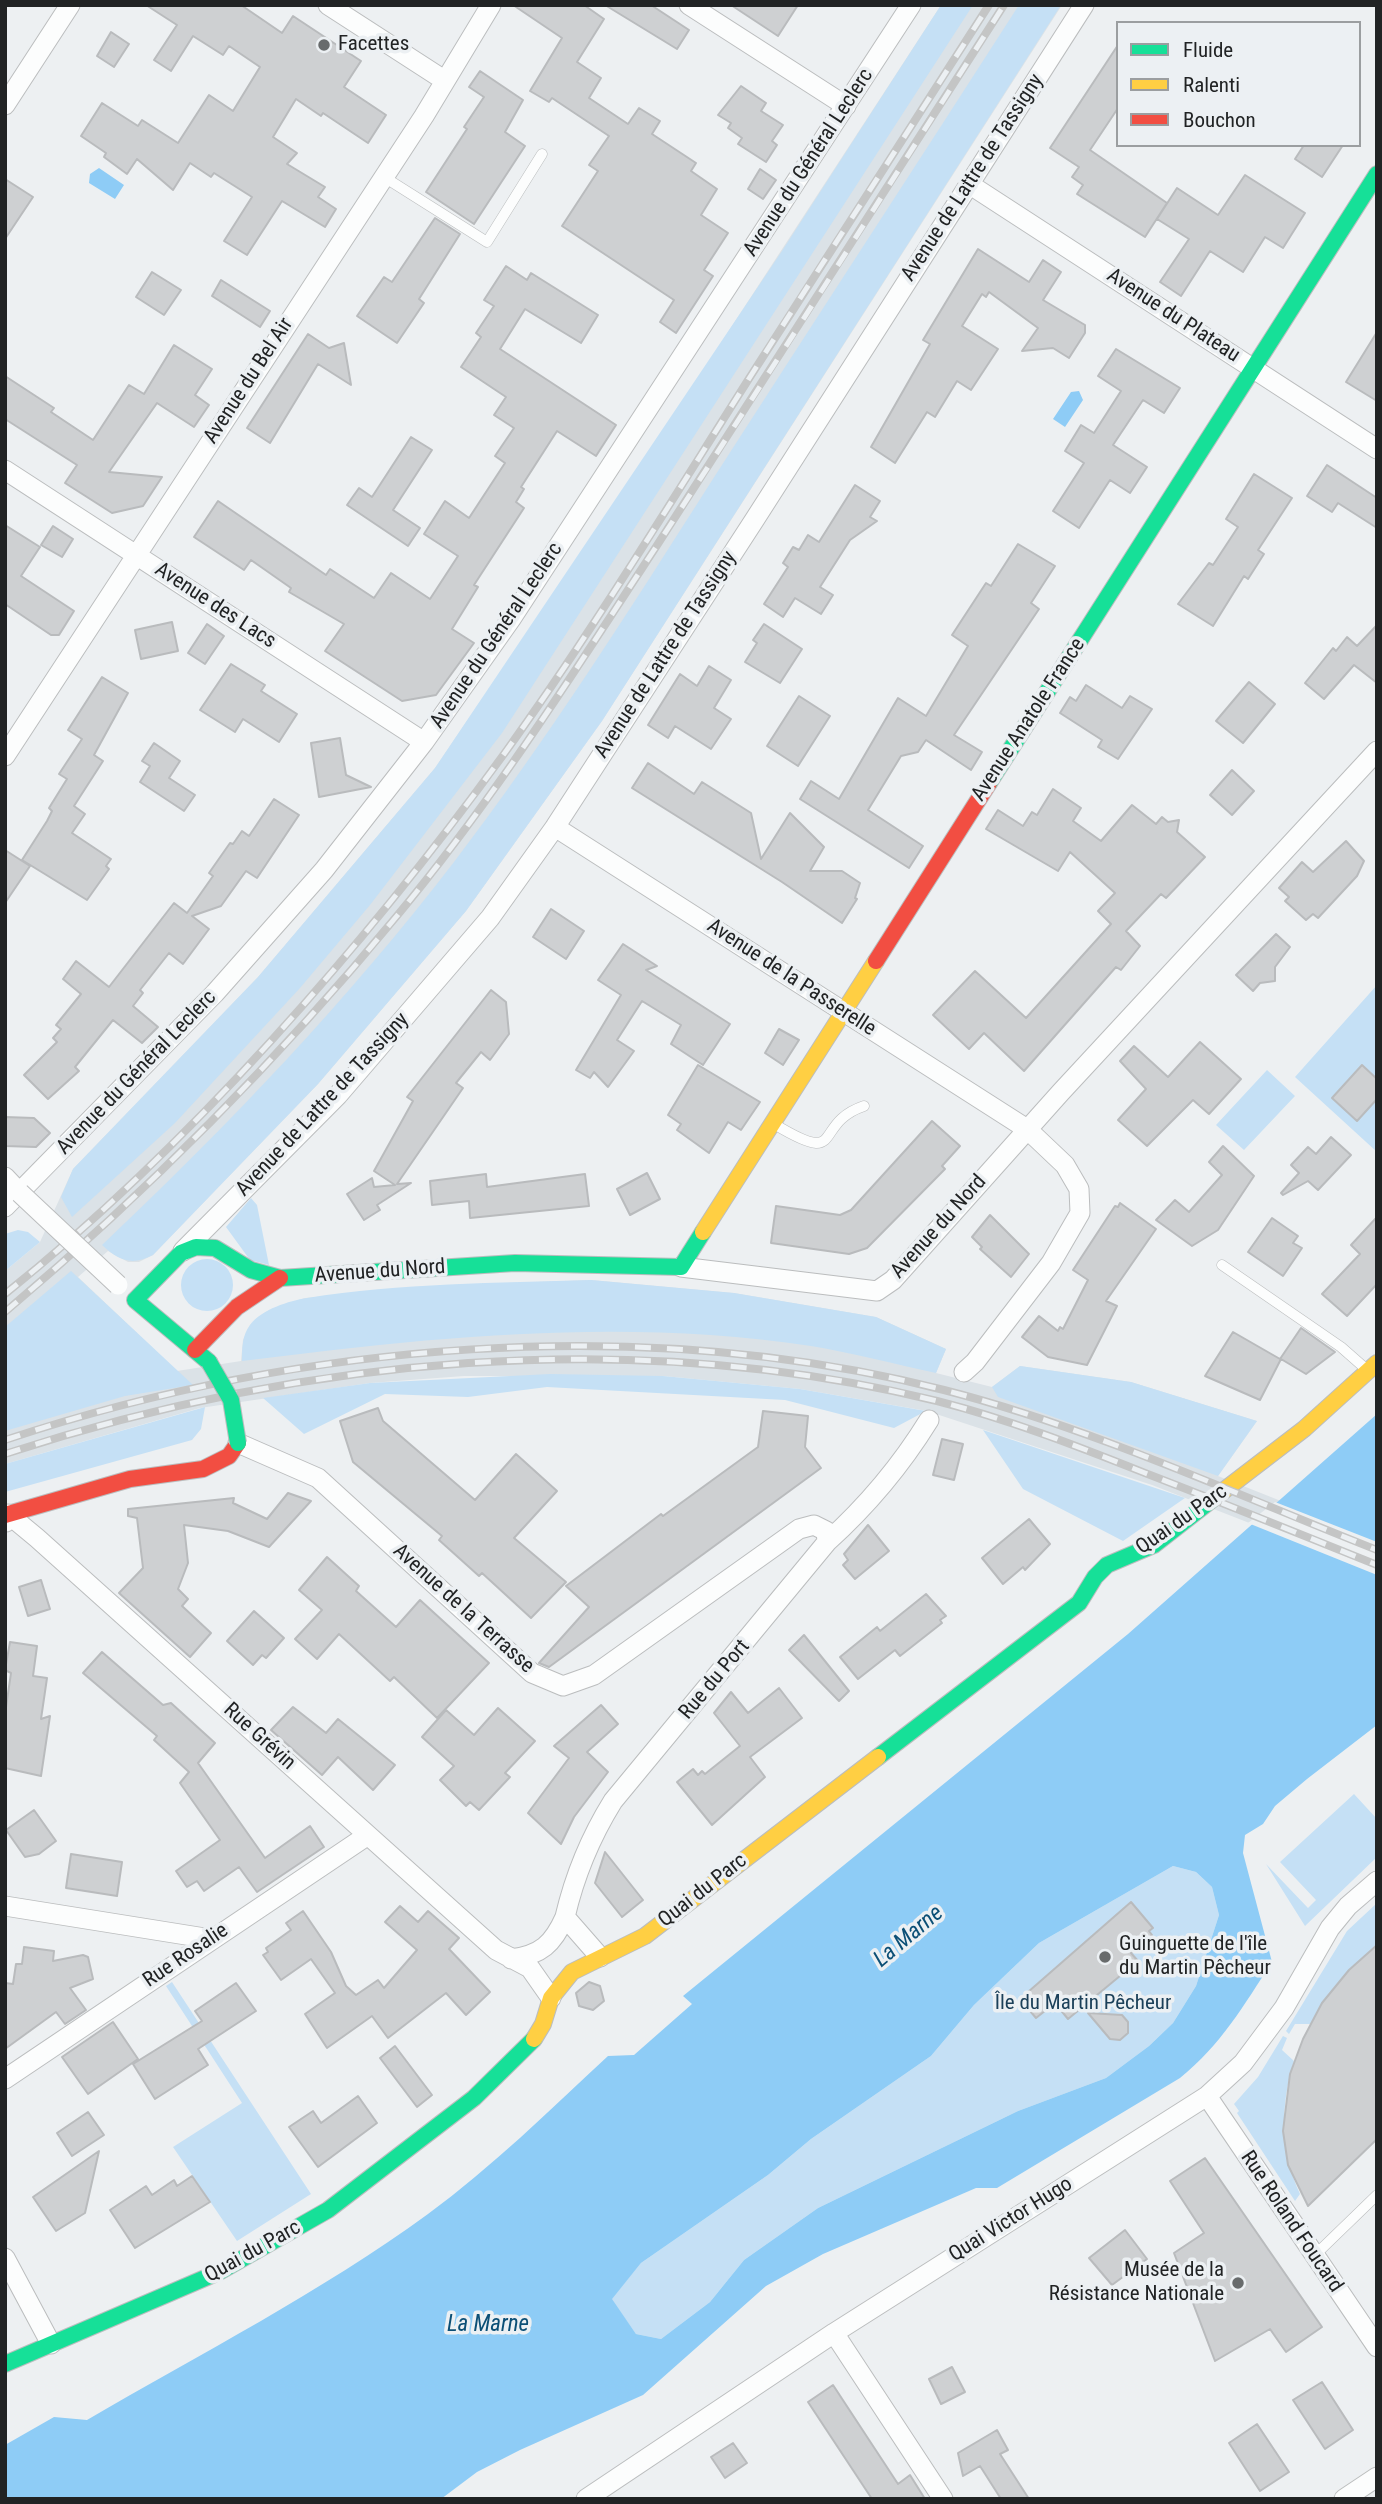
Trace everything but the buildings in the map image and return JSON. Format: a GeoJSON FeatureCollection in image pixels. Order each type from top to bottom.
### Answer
{"type":"FeatureCollection","features":[{"type":"Feature","properties":{"kind":"street"},"geometry":{"type":"LineString","coordinates":[[5,105],[70,5]]}},
{"type":"Feature","properties":{"kind":"street"},"geometry":{"type":"LineString","coordinates":[[328,5],[444,80]]}},
{"type":"Feature","properties":{"kind":"street","name":"Avenue du Bel Air"},"geometry":{"type":"LineString","coordinates":[[5,756],[424,116],[491,5]]}},
{"type":"Feature","properties":{"kind":"street"},"geometry":{"type":"LineString","coordinates":[[689,5],[846,106]]}},
{"type":"Feature","properties":{"kind":"street","name":"Avenue du Général Leclerc"},"geometry":{"type":"LineString","coordinates":[[5,1207],[215,993],[324,870],[424,742],[519,607],[911,5]]}},
{"type":"Feature","properties":{"kind":"street","name":"Avenue de Lattre de Tassigny"},"geometry":{"type":"LineString","coordinates":[[181,1253],[338,1095],[491,918],[555,827],[1084,5]]}},
{"type":"Feature","properties":{"kind":"street","name":"Avenue Anatole France"},"geometry":{"type":"LineString","coordinates":[[681,1266],[1377,174]]}},
{"type":"Feature","properties":{"kind":"street","name":"Avenue du Plateau"},"geometry":{"type":"LineString","coordinates":[[969,184],[1377,449]]}},
{"type":"Feature","properties":{"kind":"street","name":"Avenue des Lacs"},"geometry":{"type":"LineString","coordinates":[[5,470],[424,742]]}},
{"type":"Feature","properties":{"kind":"street","name":"Avenue du Nord"},"geometry":{"type":"LineString","coordinates":[[280,1278],[515,1263],[681,1266],[877,1291],[893,1280],[1027,1129],[1377,751]]}},
{"type":"Feature","properties":{"kind":"street","name":"Avenue de la Passerelle"},"geometry":{"type":"LineString","coordinates":[[555,827],[1027,1129]]}},
{"type":"Feature","properties":{"kind":"street"},"geometry":{"type":"LineString","coordinates":[[964,1372],[975,1362],[1051,1263],[1080,1213],[1079,1189],[1065,1165],[1027,1129]]}},
{"type":"Feature","properties":{"kind":"street"},"geometry":{"type":"LineString","coordinates":[[5,1177],[118,1285],[209,1362],[233,1402],[239,1422],[237,1443],[229,1456],[203,1469],[130,1479],[6,1517]]}},
{"type":"Feature","properties":{"kind":"street"},"geometry":{"type":"LineString","coordinates":[[135,1300],[181,1253],[196,1247],[215,1248],[237,1263],[280,1278]]}},
{"type":"Feature","properties":{"kind":"street"},"geometry":{"type":"LineString","coordinates":[[237,1263],[243,1286],[237,1307]]}},
{"type":"Feature","properties":{"kind":"street"},"geometry":{"type":"LineString","coordinates":[[195,1350],[237,1307],[280,1278]]}},
{"type":"Feature","properties":{"kind":"street","name":"Quai du Parc"},"geometry":{"type":"LineString","coordinates":[[5,2364],[219,2272],[328,2210],[402,2157],[474,2098],[530,2046],[543,2024],[551,1998],[572,1972],[645,1936],[1079,1603],[1095,1577],[1107,1565],[1154,1545],[1304,1429],[1373,1367]]}},
{"type":"Feature","properties":{"kind":"street","name":"Rue du Port"},"geometry":{"type":"LineString","coordinates":[[565,1917],[574,1881],[590,1839],[613,1801],[827,1542],[864,1508],[903,1462],[929,1420]]}},
{"type":"Feature","properties":{"kind":"street","name":"Avenue de la Terrasse"},"geometry":{"type":"LineString","coordinates":[[237,1443],[318,1478],[532,1673],[563,1686],[594,1675],[799,1529],[814,1525],[826,1531],[827,1542]]}},
{"type":"Feature","properties":{"kind":"street","name":"Rue Grévin"},"geometry":{"type":"LineString","coordinates":[[6,1517],[496,1950],[530,1968],[551,1998]]}},
{"type":"Feature","properties":{"kind":"street","name":"Rue Rosalie"},"geometry":{"type":"LineString","coordinates":[[5,2078],[368,1835]]}},
{"type":"Feature","properties":{"kind":"street","name":"Quai Victor Hugo"},"geometry":{"type":"LineString","coordinates":[[586,2499],[834,2333],[1207,2096],[1242,2063],[1284,2008],[1330,1928],[1348,1906],[1377,1881]]}},
{"type":"Feature","properties":{"kind":"street"},"geometry":{"type":"LineString","coordinates":[[5,1906],[211,1939]]}},
{"type":"Feature","properties":{"kind":"street"},"geometry":{"type":"LineString","coordinates":[[511,1959],[529,1957],[546,1948],[556,1938],[565,1917],[600,1957]]}},
{"type":"Feature","properties":{"kind":"street","name":"Rue Roland Foucard"},"geometry":{"type":"LineString","coordinates":[[1207,2096],[1313,2257],[1377,2347]]}},
{"type":"Feature","properties":{"kind":"street"},"geometry":{"type":"LineString","coordinates":[[5,2258],[51,2344]]}},
{"type":"Feature","properties":{"kind":"street"},"geometry":{"type":"LineString","coordinates":[[834,2333],[943,2499]]}},
{"type":"Feature","properties":{"kind":"street"},"geometry":{"type":"LineString","coordinates":[[1344,2499],[1377,2477]]}},
{"type":"Feature","properties":{"kind":"lane"},"geometry":{"type":"LineString","coordinates":[[384,177],[487,242],[542,154]]}},
{"type":"Feature","properties":{"kind":"lane"},"geometry":{"type":"LineString","coordinates":[[773,1124],[803,1142],[818,1144],[827,1140],[843,1115],[863,1106]]}},
{"type":"Feature","properties":{"kind":"lane"},"geometry":{"type":"LineString","coordinates":[[1222,1265],[1373,1367]]}},
{"type":"Feature","properties":{"kind":"lane"},"geometry":{"type":"LineString","coordinates":[[1313,2257],[1377,2195]]}},
{"type":"Feature","properties":{"kind":"shaded area"},"geometry":{"type":"Polygon","coordinates":[[[941,5],[1062,5],[602,721],[466,911],[318,1084],[153,1255],[139,1262],[128,1262],[108,1251],[78,1277],[177,1371],[241,1361],[243,1340],[250,1325],[269,1310],[305,1298],[452,1285],[591,1280],[734,1293],[876,1317],[946,1349],[936,1373],[992,1387],[1020,1366],[1131,1382],[1257,1421],[1218,1476],[1281,1501],[1252,1524],[1152,1485],[927,1411],[800,1389],[663,1376],[464,1376],[370,1383],[200,1408],[5,1464],[5,1271],[40,1242],[73,1169],[258,977],[435,768],[659,438],[941,5]]]}},
{"type":"Feature","properties":{"kind":"green space"},"geometry":{"type":"Polygon","coordinates":[[[941,5],[973,5],[502,733],[370,905],[300,988],[175,1123],[72,1217],[61,1197],[73,1169],[258,977],[435,768],[782,251],[941,5]]]}},
{"type":"Feature","properties":{"kind":"green space"},"geometry":{"type":"Polygon","coordinates":[[[1019,5],[1061,5],[602,721],[466,911],[318,1084],[153,1255],[132,1261],[114,1255],[102,1245],[286,1061],[414,913],[488,816],[618,627],[1019,5]]]}},
{"type":"Feature","properties":{"kind":"green space"},"geometry":{"type":"Polygon","coordinates":[[[1377,985],[1377,1152],[1295,1077],[1377,985]]]}},
{"type":"Feature","properties":{"kind":"green space"},"geometry":{"type":"Polygon","coordinates":[[[1267,1070],[1295,1096],[1244,1150],[1216,1125],[1267,1070]]]}},
{"type":"Feature","properties":{"kind":"green space"},"geometry":{"type":"Polygon","coordinates":[[[251,1198],[257,1205],[269,1265],[250,1260],[226,1227],[251,1198]]]}},
{"type":"Feature","properties":{"kind":"green space"},"geometry":{"type":"Polygon","coordinates":[[[18,1230],[28,1232],[40,1242],[5,1271],[5,1234],[18,1230]]]}},
{"type":"Feature","properties":{"kind":"green space"},"geometry":{"type":"Polygon","coordinates":[[[207,1259],[217,1261],[225,1267],[231,1275],[231,1295],[225,1303],[217,1309],[207,1311],[197,1309],[189,1303],[183,1295],[181,1285],[183,1275],[189,1267],[197,1261],[207,1259]]]}},
{"type":"Feature","properties":{"kind":"green space"},"geometry":{"type":"Polygon","coordinates":[[[71,1271],[193,1385],[125,1396],[5,1431],[5,1327],[71,1271]]]}},
{"type":"Feature","properties":{"kind":"green space"},"geometry":{"type":"Polygon","coordinates":[[[591,1280],[734,1293],[876,1317],[946,1349],[936,1373],[811,1346],[740,1337],[669,1333],[597,1332],[455,1338],[242,1361],[244,1338],[255,1319],[276,1307],[300,1299],[413,1287],[591,1280]]]}},
{"type":"Feature","properties":{"kind":"green space"},"geometry":{"type":"Polygon","coordinates":[[[1020,1366],[1131,1382],[1257,1421],[1218,1476],[998,1397],[992,1387],[1020,1366]]]}},
{"type":"Feature","properties":{"kind":"green space"},"geometry":{"type":"Polygon","coordinates":[[[550,1374],[663,1376],[800,1389],[926,1411],[894,1428],[785,1400],[547,1387],[468,1397],[385,1394],[304,1434],[263,1398],[370,1383],[550,1374]]]}},
{"type":"Feature","properties":{"kind":"green space"},"geometry":{"type":"Polygon","coordinates":[[[205,1407],[201,1429],[192,1440],[5,1492],[5,1464],[205,1407]]]}},
{"type":"Feature","properties":{"kind":"green space"},"geometry":{"type":"Polygon","coordinates":[[[983,1430],[1185,1498],[1123,1541],[1023,1489],[983,1430]]]}},
{"type":"Feature","properties":{"kind":"green space"},"geometry":{"type":"Polygon","coordinates":[[[1354,1794],[1377,1819],[1377,1857],[1305,1926],[1266,1864],[1308,1908],[1316,1900],[1280,1862],[1354,1794]]]}},
{"type":"Feature","properties":{"kind":"green space","name":"Île du Martin Pêcheur"},"geometry":{"type":"Polygon","coordinates":[[[1173,1866],[1196,1872],[1212,1887],[1219,1915],[1196,1986],[1173,2023],[1149,2046],[1106,2078],[1018,2111],[818,2208],[744,2260],[710,2302],[661,2339],[636,2334],[611,2299],[641,2263],[768,2175],[811,2139],[931,2056],[974,2005],[1039,1943],[1173,1866]]]}},
{"type":"Feature","properties":{"kind":"green space"},"geometry":{"type":"Polygon","coordinates":[[[1377,1903],[1377,1946],[1339,1982],[1310,2024],[1295,2024],[1289,2034],[1286,2031],[1347,1931],[1377,1903]]]}},
{"type":"Feature","properties":{"kind":"green space"},"geometry":{"type":"Polygon","coordinates":[[[172,1982],[311,2194],[237,2241],[173,2147],[242,2103],[166,1986],[172,1982]]]}},
{"type":"Feature","properties":{"kind":"green space"},"geometry":{"type":"Polygon","coordinates":[[[1283,2036],[1287,2038],[1282,2050],[1294,2061],[1286,2095],[1284,2128],[1289,2161],[1300,2194],[1295,2201],[1237,2113],[1239,2111],[1234,2104],[1258,2077],[1283,2036]]]}},
{"type":"Feature","properties":{"kind":"water"},"geometry":{"type":"Polygon","coordinates":[[[99,168],[124,185],[115,199],[89,183],[90,174],[99,168]]]}},
{"type":"Feature","properties":{"kind":"water"},"geometry":{"type":"Polygon","coordinates":[[[1079,391],[1083,400],[1065,427],[1053,419],[1071,392],[1079,391]]]}},
{"type":"Feature","properties":{"kind":"water","name":"La Marne"},"geometry":{"type":"Polygon","coordinates":[[[1377,1414],[1377,1725],[1307,1779],[1275,1806],[1263,1824],[1245,1835],[1243,1853],[1272,1962],[1220,2038],[1180,2078],[997,2188],[976,2188],[823,2254],[766,2286],[643,2395],[477,2472],[441,2499],[5,2499],[5,2445],[54,2417],[87,2420],[303,2296],[428,2214],[498,2158],[608,2056],[634,2055],[692,2004],[683,1996],[1128,1634],[1377,1414]],[[1173,1866],[1039,1943],[974,2005],[931,2056],[811,2139],[768,2175],[641,2263],[612,2299],[636,2334],[661,2339],[710,2302],[744,2260],[818,2208],[1018,2111],[1106,2078],[1149,2046],[1173,2023],[1196,1986],[1219,1915],[1212,1887],[1196,1872],[1173,1866]]]}},
{"type":"Feature","properties":{"kind":"pier"},"geometry":{"type":"Polygon","coordinates":[[[1275,1502],[1377,1542],[1377,1575],[1248,1523],[1275,1502]]]}},
{"type":"Feature","properties":{"kind":"railway"},"geometry":{"type":"LineString","coordinates":[[5,1294],[74,1236],[207,1109],[334,970],[450,826],[537,708],[599,614],[989,5]]}},
{"type":"Feature","properties":{"kind":"railway"},"geometry":{"type":"LineString","coordinates":[[5,1312],[160,1172],[258,1073],[396,917],[465,829],[593,644],[1004,5]]}},
{"type":"Feature","properties":{"kind":"railway"},"geometry":{"type":"LineString","coordinates":[[5,1440],[118,1407],[234,1380],[352,1361],[472,1349],[592,1346],[711,1352],[829,1366],[944,1390],[999,1405],[1163,1463],[1377,1550]]}},
{"type":"Feature","properties":{"kind":"railway"},"geometry":{"type":"LineString","coordinates":[[5,1454],[118,1421],[233,1394],[350,1375],[468,1363],[587,1359],[705,1364],[822,1378],[964,1408],[1068,1443],[1377,1565]]}},
{"type":"Feature","properties":{"kind":"traffic: fast"},"geometry":{"type":"LineString","coordinates":[[989,783],[1377,174]]}},
{"type":"Feature","properties":{"kind":"traffic: fast"},"geometry":{"type":"LineString","coordinates":[[209,1362],[135,1300],[181,1253],[196,1247],[215,1248],[251,1270],[280,1278],[515,1263],[681,1267],[703,1232]]}},
{"type":"Feature","properties":{"kind":"traffic: fast"},"geometry":{"type":"LineString","coordinates":[[209,1362],[231,1400],[238,1443]]}},
{"type":"Feature","properties":{"kind":"traffic: fast"},"geometry":{"type":"LineString","coordinates":[[878,1757],[1079,1603],[1095,1577],[1107,1565],[1154,1545],[1218,1495]]}},
{"type":"Feature","properties":{"kind":"traffic: fast"},"geometry":{"type":"LineString","coordinates":[[5,2364],[219,2272],[328,2210],[474,2098],[534,2039]]}},
{"type":"Feature","properties":{"kind":"traffic: slow"},"geometry":{"type":"LineString","coordinates":[[703,1232],[876,961]]}},
{"type":"Feature","properties":{"kind":"traffic: slow"},"geometry":{"type":"LineString","coordinates":[[1218,1495],[1304,1429],[1377,1363]]}},
{"type":"Feature","properties":{"kind":"traffic: slow"},"geometry":{"type":"LineString","coordinates":[[534,2039],[543,2024],[551,1998],[572,1972],[645,1936],[878,1757]]}},
{"type":"Feature","properties":{"kind":"traffic: jam"},"geometry":{"type":"LineString","coordinates":[[876,961],[989,783]]}},
{"type":"Feature","properties":{"kind":"traffic: jam"},"geometry":{"type":"LineString","coordinates":[[195,1350],[237,1307],[280,1278]]}},
{"type":"Feature","properties":{"kind":"traffic: jam"},"geometry":{"type":"LineString","coordinates":[[5,1515],[130,1479],[203,1469],[229,1456],[238,1443]]}},
{"type":"Feature","properties":{"kind":"place","name":"Facettes"},"geometry":{"type":"Point","coordinates":[324,45]}},
{"type":"Feature","properties":{"kind":"place","name":"Guinguette de l'île du Martin Pêcheur"},"geometry":{"type":"Point","coordinates":[1105,1957]}},
{"type":"Feature","properties":{"kind":"place","name":"Musée de la Résistance Nationale"},"geometry":{"type":"Point","coordinates":[1238,2283]}}]}
